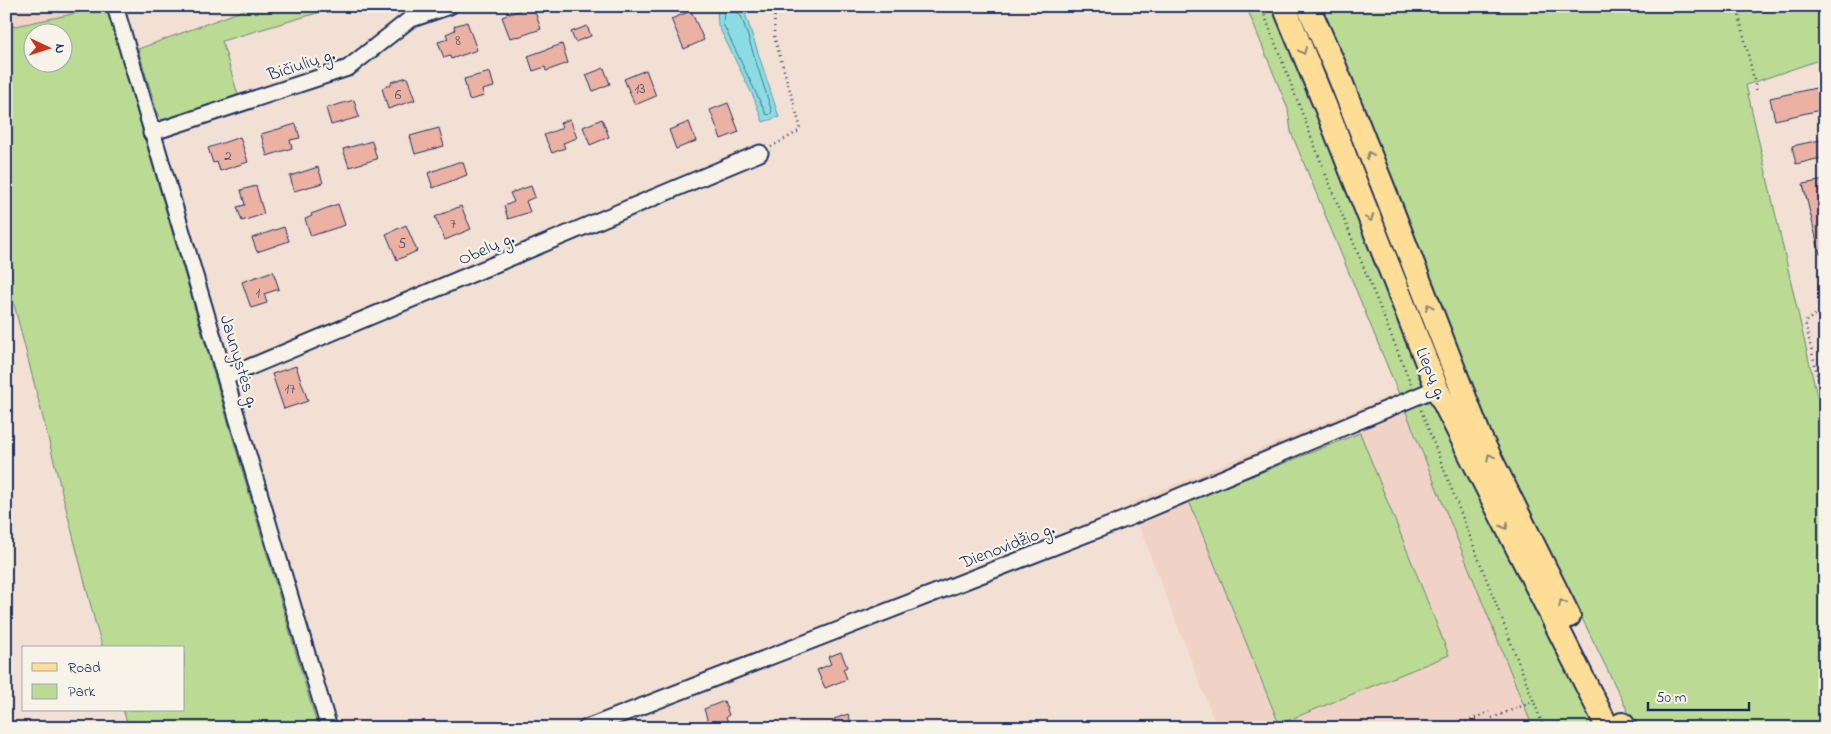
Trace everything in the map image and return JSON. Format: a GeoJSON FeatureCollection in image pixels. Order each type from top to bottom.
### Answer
{"type":"FeatureCollection","features":[{"type":"Feature","properties":{"kind":"main road","name":"Liepų g."},"geometry":{"type":"LineString","coordinates":[[1284,6],[1437,388],[1620,727]]}},
{"type":"Feature","properties":{"kind":"main road","name":"Liepų g."},"geometry":{"type":"LineString","coordinates":[[1308,6],[1336,69],[1481,439],[1620,727]]}},
{"type":"Feature","properties":{"kind":"street","name":"Jaunystės g."},"geometry":{"type":"LineString","coordinates":[[114,6],[329,728]]}},
{"type":"Feature","properties":{"kind":"street","name":"Bičiulių g."},"geometry":{"type":"LineString","coordinates":[[151,133],[348,68],[409,20],[450,6]]}},
{"type":"Feature","properties":{"kind":"street","name":"Obelų g."},"geometry":{"type":"LineString","coordinates":[[226,377],[760,153]]}},
{"type":"Feature","properties":{"kind":"street","name":"Dienovidžio g."},"geometry":{"type":"LineString","coordinates":[[586,728],[1128,518],[1437,388]]}},
{"type":"Feature","properties":{"kind":"path"},"geometry":{"type":"LineString","coordinates":[[760,153],[799,131],[800,125],[774,36],[775,6]]}},
{"type":"Feature","properties":{"kind":"path"},"geometry":{"type":"LineString","coordinates":[[1260,6],[1416,397],[1544,728]]}},
{"type":"Feature","properties":{"kind":"path"},"geometry":{"type":"LineString","coordinates":[[1737,6],[1757,93]]}},
{"type":"Feature","properties":{"kind":"path"},"geometry":{"type":"LineString","coordinates":[[1815,6],[1825,10]]}},
{"type":"Feature","properties":{"kind":"path"},"geometry":{"type":"LineString","coordinates":[[1819,312],[1805,322],[1825,409]]}},
{"type":"Feature","properties":{"kind":"path"},"geometry":{"type":"LineString","coordinates":[[1492,718],[1534,701]]}},
{"type":"Feature","properties":{"kind":"path"},"geometry":{"type":"LineString","coordinates":[[1452,728],[1490,712]]}},
{"type":"Feature","properties":{"kind":"shaded area"},"geometry":{"type":"Polygon","coordinates":[[[6,6],[106,6],[35,22],[22,22],[22,25],[6,28],[6,6]]]}},
{"type":"Feature","properties":{"kind":"shaded area"},"geometry":{"type":"Polygon","coordinates":[[[1398,392],[1533,728],[1217,728],[1130,503],[1398,392]]]}},
{"type":"Feature","properties":{"kind":"green space"},"geometry":{"type":"Polygon","coordinates":[[[255,6],[341,6],[222,41],[238,95],[233,99],[163,121],[158,115],[138,49],[255,6]]]}},
{"type":"Feature","properties":{"kind":"green space"},"geometry":{"type":"Polygon","coordinates":[[[1246,6],[1276,6],[1598,728],[1533,728],[1291,132],[1288,109],[1246,6]]]}},
{"type":"Feature","properties":{"kind":"green space"},"geometry":{"type":"Polygon","coordinates":[[[1319,6],[1825,6],[1825,58],[1746,85],[1825,431],[1825,728],[1636,728],[1494,439],[1358,94],[1319,6]]]}},
{"type":"Feature","properties":{"kind":"green space"},"geometry":{"type":"Polygon","coordinates":[[[106,7],[318,728],[129,728],[124,712],[185,712],[185,646],[102,646],[6,273],[6,28],[22,25],[22,72],[72,72],[72,22],[35,22],[106,7]]]}},
{"type":"Feature","properties":{"kind":"green space"},"geometry":{"type":"Polygon","coordinates":[[[1360,433],[1449,655],[1279,724],[1189,501],[1360,433]]]}},
{"type":"Feature","properties":{"kind":"water"},"geometry":{"type":"Polygon","coordinates":[[[727,6],[729,9],[738,8],[745,13],[779,117],[763,122],[754,98],[718,25],[717,8],[727,6]]]}},
{"type":"Feature","properties":{"kind":"building"},"geometry":{"type":"Polygon","coordinates":[[[518,6],[533,6],[541,29],[510,38],[502,17],[520,10],[518,6]]]}},
{"type":"Feature","properties":{"kind":"building"},"geometry":{"type":"Polygon","coordinates":[[[691,11],[704,40],[684,49],[671,19],[691,11]]]}},
{"type":"Feature","properties":{"kind":"building"},"geometry":{"type":"Polygon","coordinates":[[[467,22],[477,50],[451,59],[450,56],[444,58],[438,42],[448,39],[446,34],[455,30],[454,26],[467,22]]]}},
{"type":"Feature","properties":{"kind":"building"},"geometry":{"type":"Polygon","coordinates":[[[587,26],[591,36],[575,42],[571,32],[587,26]]]}},
{"type":"Feature","properties":{"kind":"building"},"geometry":{"type":"Polygon","coordinates":[[[562,44],[568,63],[546,71],[545,67],[533,71],[528,56],[562,44]]]}},
{"type":"Feature","properties":{"kind":"building"},"geometry":{"type":"Polygon","coordinates":[[[604,68],[610,84],[593,91],[586,75],[604,68]]]}},
{"type":"Feature","properties":{"kind":"building"},"geometry":{"type":"Polygon","coordinates":[[[646,70],[656,96],[635,105],[624,79],[646,70]]]}},
{"type":"Feature","properties":{"kind":"building"},"geometry":{"type":"Polygon","coordinates":[[[490,72],[494,87],[482,90],[484,96],[469,100],[464,79],[490,72]]]}},
{"type":"Feature","properties":{"kind":"building"},"geometry":{"type":"Polygon","coordinates":[[[407,77],[415,100],[388,109],[382,88],[392,84],[391,82],[407,77]]]}},
{"type":"Feature","properties":{"kind":"building"},"geometry":{"type":"Polygon","coordinates":[[[1825,86],[1825,109],[1775,120],[1770,98],[1825,86]]]}},
{"type":"Feature","properties":{"kind":"building"},"geometry":{"type":"Polygon","coordinates":[[[354,100],[359,117],[331,125],[326,108],[354,100]]]}},
{"type":"Feature","properties":{"kind":"building"},"geometry":{"type":"Polygon","coordinates":[[[728,103],[739,132],[721,139],[710,110],[728,103]]]}},
{"type":"Feature","properties":{"kind":"building"},"geometry":{"type":"Polygon","coordinates":[[[570,119],[577,138],[563,143],[565,148],[552,153],[544,135],[562,128],[560,123],[570,119]]]}},
{"type":"Feature","properties":{"kind":"building"},"geometry":{"type":"Polygon","coordinates":[[[602,119],[609,137],[590,145],[583,127],[602,119]]]}},
{"type":"Feature","properties":{"kind":"building"},"geometry":{"type":"Polygon","coordinates":[[[689,122],[696,141],[676,149],[669,130],[689,122]]]}},
{"type":"Feature","properties":{"kind":"building"},"geometry":{"type":"Polygon","coordinates":[[[296,124],[300,138],[290,140],[292,148],[267,156],[261,134],[296,124]]]}},
{"type":"Feature","properties":{"kind":"building"},"geometry":{"type":"Polygon","coordinates":[[[439,128],[444,146],[415,154],[410,136],[439,128]]]}},
{"type":"Feature","properties":{"kind":"building"},"geometry":{"type":"Polygon","coordinates":[[[240,137],[248,162],[220,171],[217,162],[213,163],[208,148],[240,137]]]}},
{"type":"Feature","properties":{"kind":"building"},"geometry":{"type":"Polygon","coordinates":[[[1825,139],[1825,157],[1796,164],[1792,146],[1825,139]]]}},
{"type":"Feature","properties":{"kind":"building"},"geometry":{"type":"Polygon","coordinates":[[[372,141],[377,159],[349,167],[343,149],[372,141]]]}},
{"type":"Feature","properties":{"kind":"building"},"geometry":{"type":"Polygon","coordinates":[[[463,162],[467,175],[433,188],[428,173],[463,162]]]}},
{"type":"Feature","properties":{"kind":"building"},"geometry":{"type":"Polygon","coordinates":[[[318,167],[323,183],[294,191],[290,176],[318,167]]]}},
{"type":"Feature","properties":{"kind":"building"},"geometry":{"type":"Polygon","coordinates":[[[1825,180],[1825,254],[1820,254],[1803,184],[1825,180]]]}},
{"type":"Feature","properties":{"kind":"building"},"geometry":{"type":"Polygon","coordinates":[[[256,186],[264,214],[242,221],[237,207],[245,205],[241,190],[256,186]]]}},
{"type":"Feature","properties":{"kind":"building"},"geometry":{"type":"Polygon","coordinates":[[[531,186],[535,197],[526,201],[530,212],[508,219],[504,206],[514,202],[510,193],[531,186]]]}},
{"type":"Feature","properties":{"kind":"building"},"geometry":{"type":"Polygon","coordinates":[[[338,204],[345,225],[311,236],[305,219],[312,216],[311,214],[338,204]]]}},
{"type":"Feature","properties":{"kind":"building"},"geometry":{"type":"Polygon","coordinates":[[[461,206],[471,229],[445,240],[435,217],[461,206]]]}},
{"type":"Feature","properties":{"kind":"building"},"geometry":{"type":"Polygon","coordinates":[[[406,225],[417,251],[397,260],[386,234],[406,225]]]}},
{"type":"Feature","properties":{"kind":"building"},"geometry":{"type":"Polygon","coordinates":[[[284,227],[289,241],[257,252],[252,238],[284,227]]]}},
{"type":"Feature","properties":{"kind":"building"},"geometry":{"type":"Polygon","coordinates":[[[273,271],[279,289],[264,294],[267,303],[251,308],[242,282],[273,271]]]}},
{"type":"Feature","properties":{"kind":"building"},"geometry":{"type":"Polygon","coordinates":[[[296,366],[308,401],[284,409],[272,374],[296,366]]]}},
{"type":"Feature","properties":{"kind":"building"},"geometry":{"type":"Polygon","coordinates":[[[841,652],[847,667],[843,669],[847,679],[825,688],[817,670],[831,664],[828,657],[841,652]]]}},
{"type":"Feature","properties":{"kind":"building"},"geometry":{"type":"Polygon","coordinates":[[[724,701],[729,715],[726,717],[730,728],[710,728],[704,709],[724,701]]]}},
{"type":"Feature","properties":{"kind":"building"},"geometry":{"type":"Polygon","coordinates":[[[848,714],[853,728],[838,728],[834,719],[848,714]]]}}]}
